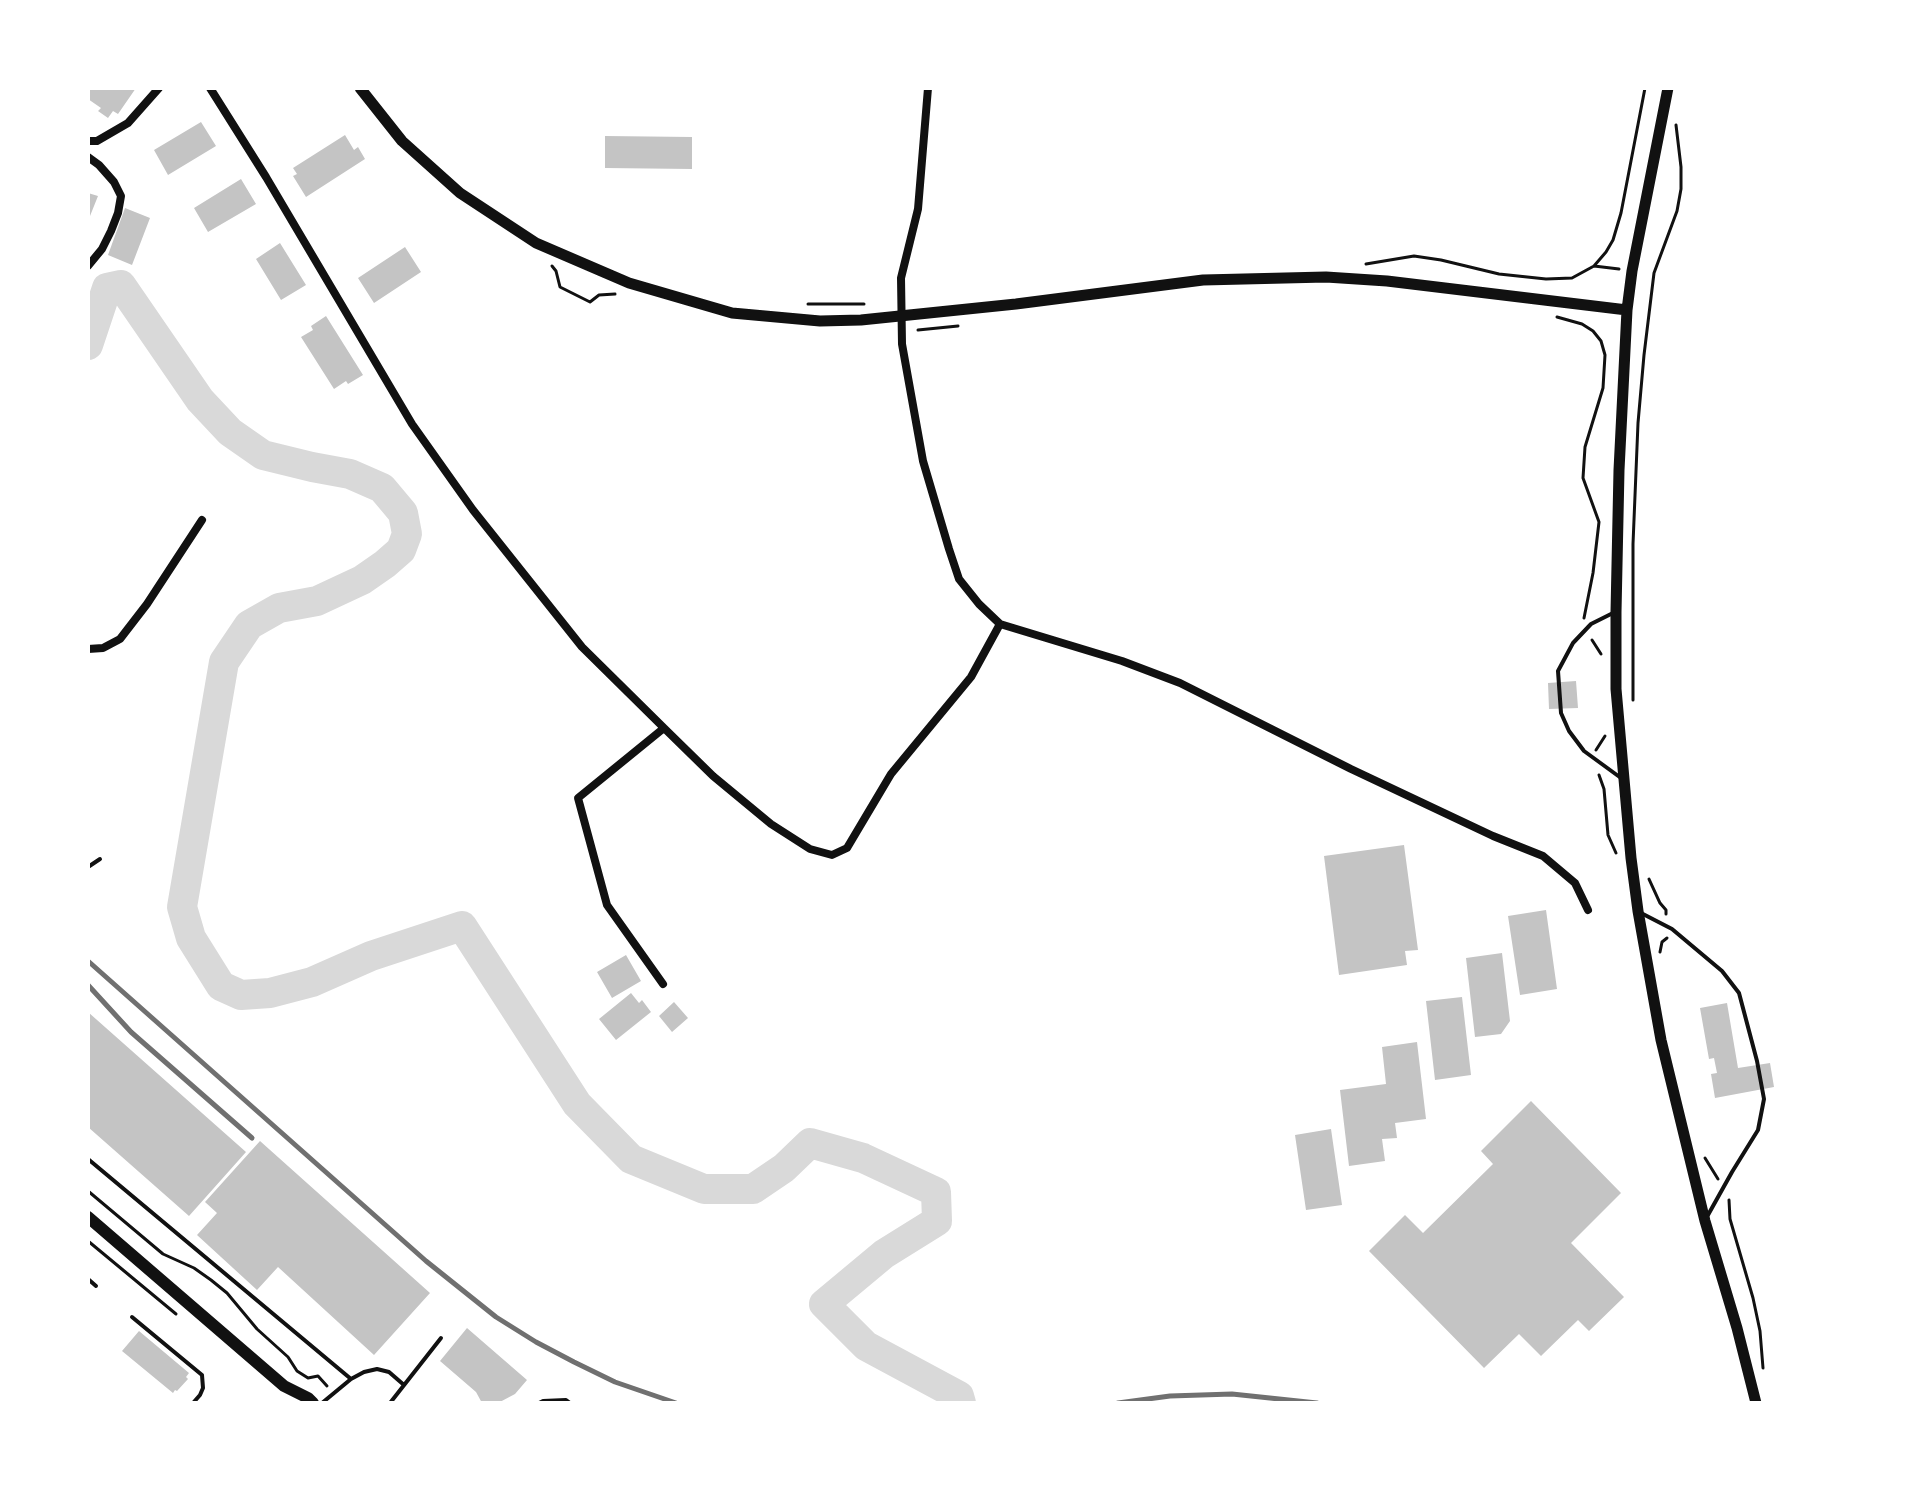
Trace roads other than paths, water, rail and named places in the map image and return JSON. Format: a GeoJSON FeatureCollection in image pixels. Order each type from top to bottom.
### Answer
{"type":"FeatureCollection","features":[{"type":"Feature","properties":{"kind":"main road"},"geometry":{"type":"LineString","coordinates":[[88,1217],[284,1386],[313,1403]]}},
{"type":"Feature","properties":{"kind":"street"},"geometry":{"type":"LineString","coordinates":[[88,141],[97,141],[128,123],[159,88]]}},
{"type":"Feature","properties":{"kind":"street"},"geometry":{"type":"LineString","coordinates":[[210,88],[412,424],[473,510],[582,647],[713,776],[771,824],[810,849],[832,855],[847,848],[891,774],[971,677],[1000,624]]}},
{"type":"Feature","properties":{"kind":"street"},"geometry":{"type":"LineString","coordinates":[[360,88],[402,141],[460,193],[536,243],[629,283],[732,313],[820,321],[861,320],[1203,280],[1326,277],[1387,281],[1627,310]]}},
{"type":"Feature","properties":{"kind":"street"},"geometry":{"type":"LineString","coordinates":[[928,88],[918,209],[901,278],[902,344],[923,461],[949,549],[959,579],[979,604],[1000,624],[1122,661],[1180,683],[1351,769],[1493,836],[1543,856],[1575,883],[1588,910]]}},
{"type":"Feature","properties":{"kind":"street"},"geometry":{"type":"LineString","coordinates":[[1668,88],[1627,310],[1619,470],[1616,689],[1638,911],[1661,1040],[1705,1221],[1756,1403]]}},
{"type":"Feature","properties":{"kind":"street"},"geometry":{"type":"LineString","coordinates":[[88,157],[114,182],[121,196],[111,231],[88,266]]}},
{"type":"Feature","properties":{"kind":"street"},"geometry":{"type":"LineString","coordinates":[[88,649],[103,648],[120,639],[202,520]]}},
{"type":"Feature","properties":{"kind":"street"},"geometry":{"type":"LineString","coordinates":[[663,984],[607,905],[578,798],[664,728]]}},
{"type":"Feature","properties":{"kind":"lane"},"geometry":{"type":"LineString","coordinates":[[1616,612],[1591,624],[1573,643],[1558,671],[1561,713],[1569,731],[1584,751],[1623,779]]}},
{"type":"Feature","properties":{"kind":"lane"},"geometry":{"type":"LineString","coordinates":[[88,867],[100,859]]}},
{"type":"Feature","properties":{"kind":"lane"},"geometry":{"type":"LineString","coordinates":[[1638,911],[1672,929],[1722,971],[1739,993],[1757,1061],[1764,1099],[1758,1130],[1705,1221]]}},
{"type":"Feature","properties":{"kind":"lane"},"geometry":{"type":"LineString","coordinates":[[88,1159],[351,1379]]}},
{"type":"Feature","properties":{"kind":"lane"},"geometry":{"type":"LineString","coordinates":[[88,1279],[96,1286]]}},
{"type":"Feature","properties":{"kind":"lane"},"geometry":{"type":"LineString","coordinates":[[132,1317],[202,1375],[203,1388],[193,1403]]}},
{"type":"Feature","properties":{"kind":"lane"},"geometry":{"type":"LineString","coordinates":[[390,1403],[441,1338]]}},
{"type":"Feature","properties":{"kind":"lane"},"geometry":{"type":"LineString","coordinates":[[322,1403],[351,1379],[377,1369],[389,1372],[404,1385]]}},
{"type":"Feature","properties":{"kind":"lane"},"geometry":{"type":"LineString","coordinates":[[539,1403],[566,1400],[570,1403]]}},
{"type":"Feature","properties":{"kind":"waterway"},"geometry":{"type":"LineString","coordinates":[[88,345],[107,288],[121,285],[200,400],[230,432],[263,455],[350,474],[382,488],[403,513],[407,534],[401,550],[385,564],[362,580],[317,601],[279,608],[249,625],[224,662],[182,907],[191,938],[221,986],[241,995],[270,993],[312,982],[371,956],[462,926],[577,1104],[631,1159],[704,1189],[753,1189],[784,1168],[810,1143],[863,1158],[936,1192],[937,1221],[884,1254],[824,1304],[866,1346],[959,1396],[961,1403]]}},
{"type":"Feature","properties":{"kind":"railway"},"geometry":{"type":"LineString","coordinates":[[88,961],[426,1261],[496,1317],[536,1342],[615,1382],[676,1403]]}},
{"type":"Feature","properties":{"kind":"railway"},"geometry":{"type":"LineString","coordinates":[[88,985],[131,1032],[252,1138]]}},
{"type":"Feature","properties":{"kind":"railway"},"geometry":{"type":"LineString","coordinates":[[1118,1403],[1170,1396],[1232,1394],[1317,1403]]}}]}
